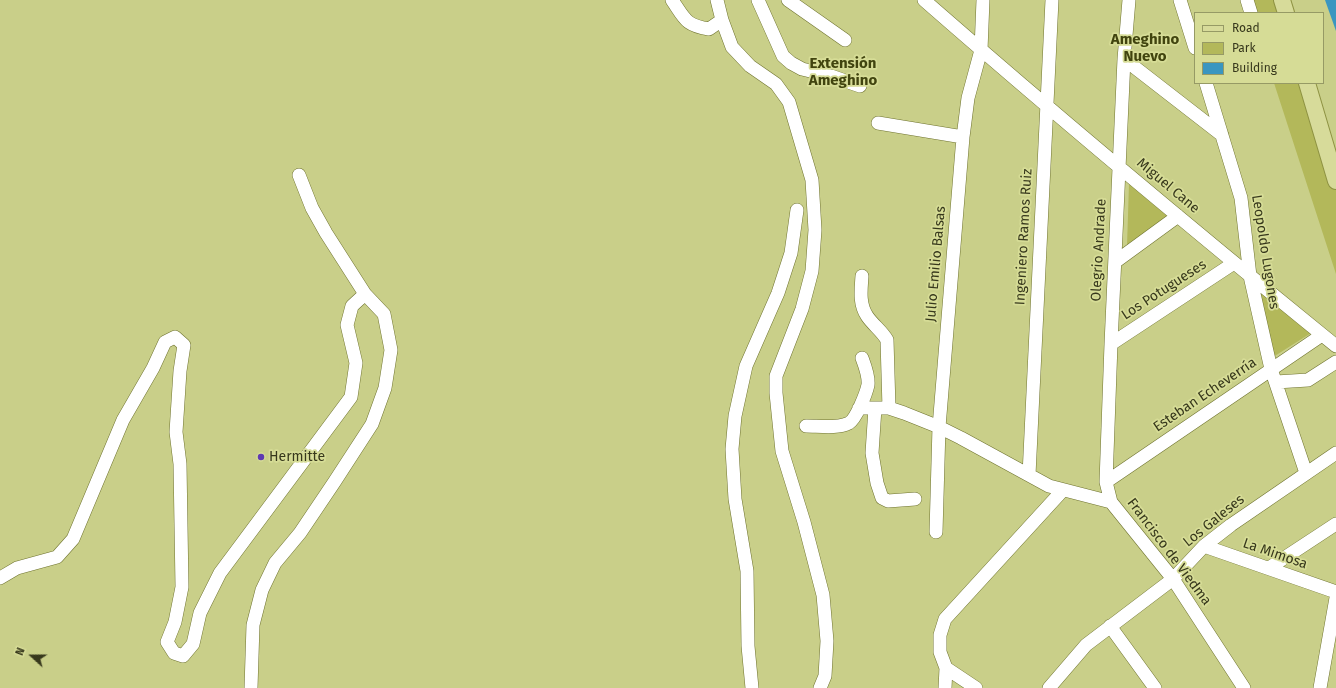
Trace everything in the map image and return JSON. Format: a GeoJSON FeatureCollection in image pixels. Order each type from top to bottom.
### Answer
{"type":"FeatureCollection","features":[{"type":"Feature","properties":{"kind":"main road"},"geometry":{"type":"LineString","coordinates":[[1282,0],[1286,12]]}},
{"type":"Feature","properties":{"kind":"main road"},"geometry":{"type":"LineString","coordinates":[[1307,84],[1336,181]]}},
{"type":"Feature","properties":{"kind":"street"},"geometry":{"type":"LineString","coordinates":[[672,0],[685,19],[692,25],[709,29],[722,20]]}},
{"type":"Feature","properties":{"kind":"street"},"geometry":{"type":"LineString","coordinates":[[717,0],[722,20],[732,47],[750,66],[776,84],[789,102],[812,180],[815,230],[812,271],[802,309],[776,376],[776,393],[782,451],[804,522],[823,595],[827,641],[825,676],[820,688]]}},
{"type":"Feature","properties":{"kind":"street"},"geometry":{"type":"LineString","coordinates":[[758,0],[783,56],[791,63],[802,68],[860,86]]}},
{"type":"Feature","properties":{"kind":"street"},"geometry":{"type":"LineString","coordinates":[[788,0],[845,40]]}},
{"type":"Feature","properties":{"kind":"street","name":"Miguel Cane"},"geometry":{"type":"LineString","coordinates":[[924,0],[1178,216],[1336,346]]}},
{"type":"Feature","properties":{"kind":"street","name":"Julio Emilio Balsas"},"geometry":{"type":"LineString","coordinates":[[936,532],[939,427],[963,137],[968,98],[981,50],[983,0]]}},
{"type":"Feature","properties":{"kind":"street","name":"Ingeniero Ramos Ruiz"},"geometry":{"type":"LineString","coordinates":[[1029,476],[1052,0]]}},
{"type":"Feature","properties":{"kind":"street","name":"Olegrio Andrade"},"geometry":{"type":"LineString","coordinates":[[1111,502],[1106,482],[1124,59],[1129,0]]}},
{"type":"Feature","properties":{"kind":"street"},"geometry":{"type":"LineString","coordinates":[[1180,0],[1194,45]]}},
{"type":"Feature","properties":{"kind":"street"},"geometry":{"type":"LineString","coordinates":[[1247,0],[1251,12]]}},
{"type":"Feature","properties":{"kind":"street"},"geometry":{"type":"LineString","coordinates":[[1124,59],[1222,135]]}},
{"type":"Feature","properties":{"kind":"street","name":"Leopoldo Lugones"},"geometry":{"type":"LineString","coordinates":[[1206,84],[1242,198],[1250,276],[1271,369],[1306,473]]}},
{"type":"Feature","properties":{"kind":"street"},"geometry":{"type":"LineString","coordinates":[[878,123],[963,137]]}},
{"type":"Feature","properties":{"kind":"street"},"geometry":{"type":"LineString","coordinates":[[251,688],[253,625],[262,590],[274,563],[300,533],[372,424],[385,388],[391,350],[384,314],[365,294],[326,233],[312,208],[299,176]]}},
{"type":"Feature","properties":{"kind":"street"},"geometry":{"type":"LineString","coordinates":[[752,688],[748,646],[747,571],[735,499],[732,442],[735,416],[746,366],[778,293],[792,253],[797,210]]}},
{"type":"Feature","properties":{"kind":"street"},"geometry":{"type":"LineString","coordinates":[[1115,262],[1178,216]]}},
{"type":"Feature","properties":{"kind":"street","name":"Los Potugueses"},"geometry":{"type":"LineString","coordinates":[[1111,344],[1234,263]]}},
{"type":"Feature","properties":{"kind":"street"},"geometry":{"type":"LineString","coordinates":[[862,276],[862,306],[867,316],[883,333],[887,340],[889,408]]}},
{"type":"Feature","properties":{"kind":"street"},"geometry":{"type":"LineString","coordinates":[[0,578],[17,568],[58,557],[73,539],[123,420],[153,368],[165,342],[175,337],[184,345],[180,371],[176,432],[180,464],[182,586],[175,622],[167,642],[174,653],[183,656],[193,644],[200,613],[220,573],[351,397],[356,363],[347,325],[352,306],[365,294]]}},
{"type":"Feature","properties":{"kind":"street","name":"Esteban Echeverría"},"geometry":{"type":"LineString","coordinates":[[1106,482],[1322,335]]}},
{"type":"Feature","properties":{"kind":"street"},"geometry":{"type":"LineString","coordinates":[[806,426],[838,426],[847,424],[853,420],[868,385],[867,370],[862,358]]}},
{"type":"Feature","properties":{"kind":"street"},"geometry":{"type":"LineString","coordinates":[[1276,382],[1308,380],[1336,362]]}},
{"type":"Feature","properties":{"kind":"street","name":"Francisco de Viedma"},"geometry":{"type":"LineString","coordinates":[[859,408],[889,408],[939,427],[1049,486],[1111,502],[1173,579],[1244,688]]}},
{"type":"Feature","properties":{"kind":"street"},"geometry":{"type":"LineString","coordinates":[[875,408],[872,453],[877,483],[882,498],[888,501],[915,499]]}},
{"type":"Feature","properties":{"kind":"street","name":"Los Galeses"},"geometry":{"type":"LineString","coordinates":[[1049,688],[1086,645],[1173,579],[1204,546],[1231,524],[1336,453]]}},
{"type":"Feature","properties":{"kind":"street"},"geometry":{"type":"LineString","coordinates":[[945,688],[946,668],[940,652],[940,635],[945,619],[1063,490]]}},
{"type":"Feature","properties":{"kind":"street"},"geometry":{"type":"LineString","coordinates":[[1269,568],[1336,524]]}},
{"type":"Feature","properties":{"kind":"street","name":"La Mimosa"},"geometry":{"type":"LineString","coordinates":[[1204,546],[1336,592]]}},
{"type":"Feature","properties":{"kind":"street"},"geometry":{"type":"LineString","coordinates":[[1320,688],[1336,598]]}},
{"type":"Feature","properties":{"kind":"street"},"geometry":{"type":"LineString","coordinates":[[1110,626],[1155,688]]}},
{"type":"Feature","properties":{"kind":"street"},"geometry":{"type":"LineString","coordinates":[[946,668],[976,688]]}},
{"type":"Feature","properties":{"kind":"green space"},"geometry":{"type":"Polygon","coordinates":[[[1247,0],[1282,0],[1286,12],[1251,12],[1247,0]]]}},
{"type":"Feature","properties":{"kind":"green space"},"geometry":{"type":"Polygon","coordinates":[[[1274,84],[1307,84],[1336,181],[1336,274],[1274,84]]]}},
{"type":"Feature","properties":{"kind":"green space"},"geometry":{"type":"Polygon","coordinates":[[[1129,184],[1167,216],[1127,246],[1129,184]]]}},
{"type":"Feature","properties":{"kind":"green space"},"geometry":{"type":"Polygon","coordinates":[[[1258,289],[1311,333],[1270,359],[1258,289]]]}},
{"type":"Feature","properties":{"kind":"building"},"geometry":{"type":"Polygon","coordinates":[[[1325,0],[1336,0],[1336,31],[1325,0]]]}},
{"type":"Feature","properties":{"kind":"place","name":"Hermitte"},"geometry":{"type":"Point","coordinates":[261,457]}},
{"type":"Feature","properties":{"kind":"district","name":"Ameghino Nuevo"},"geometry":{"type":"Point","coordinates":[1145,48]}},
{"type":"Feature","properties":{"kind":"district","name":"Extensión Ameghino"},"geometry":{"type":"Point","coordinates":[843,72]}}]}
